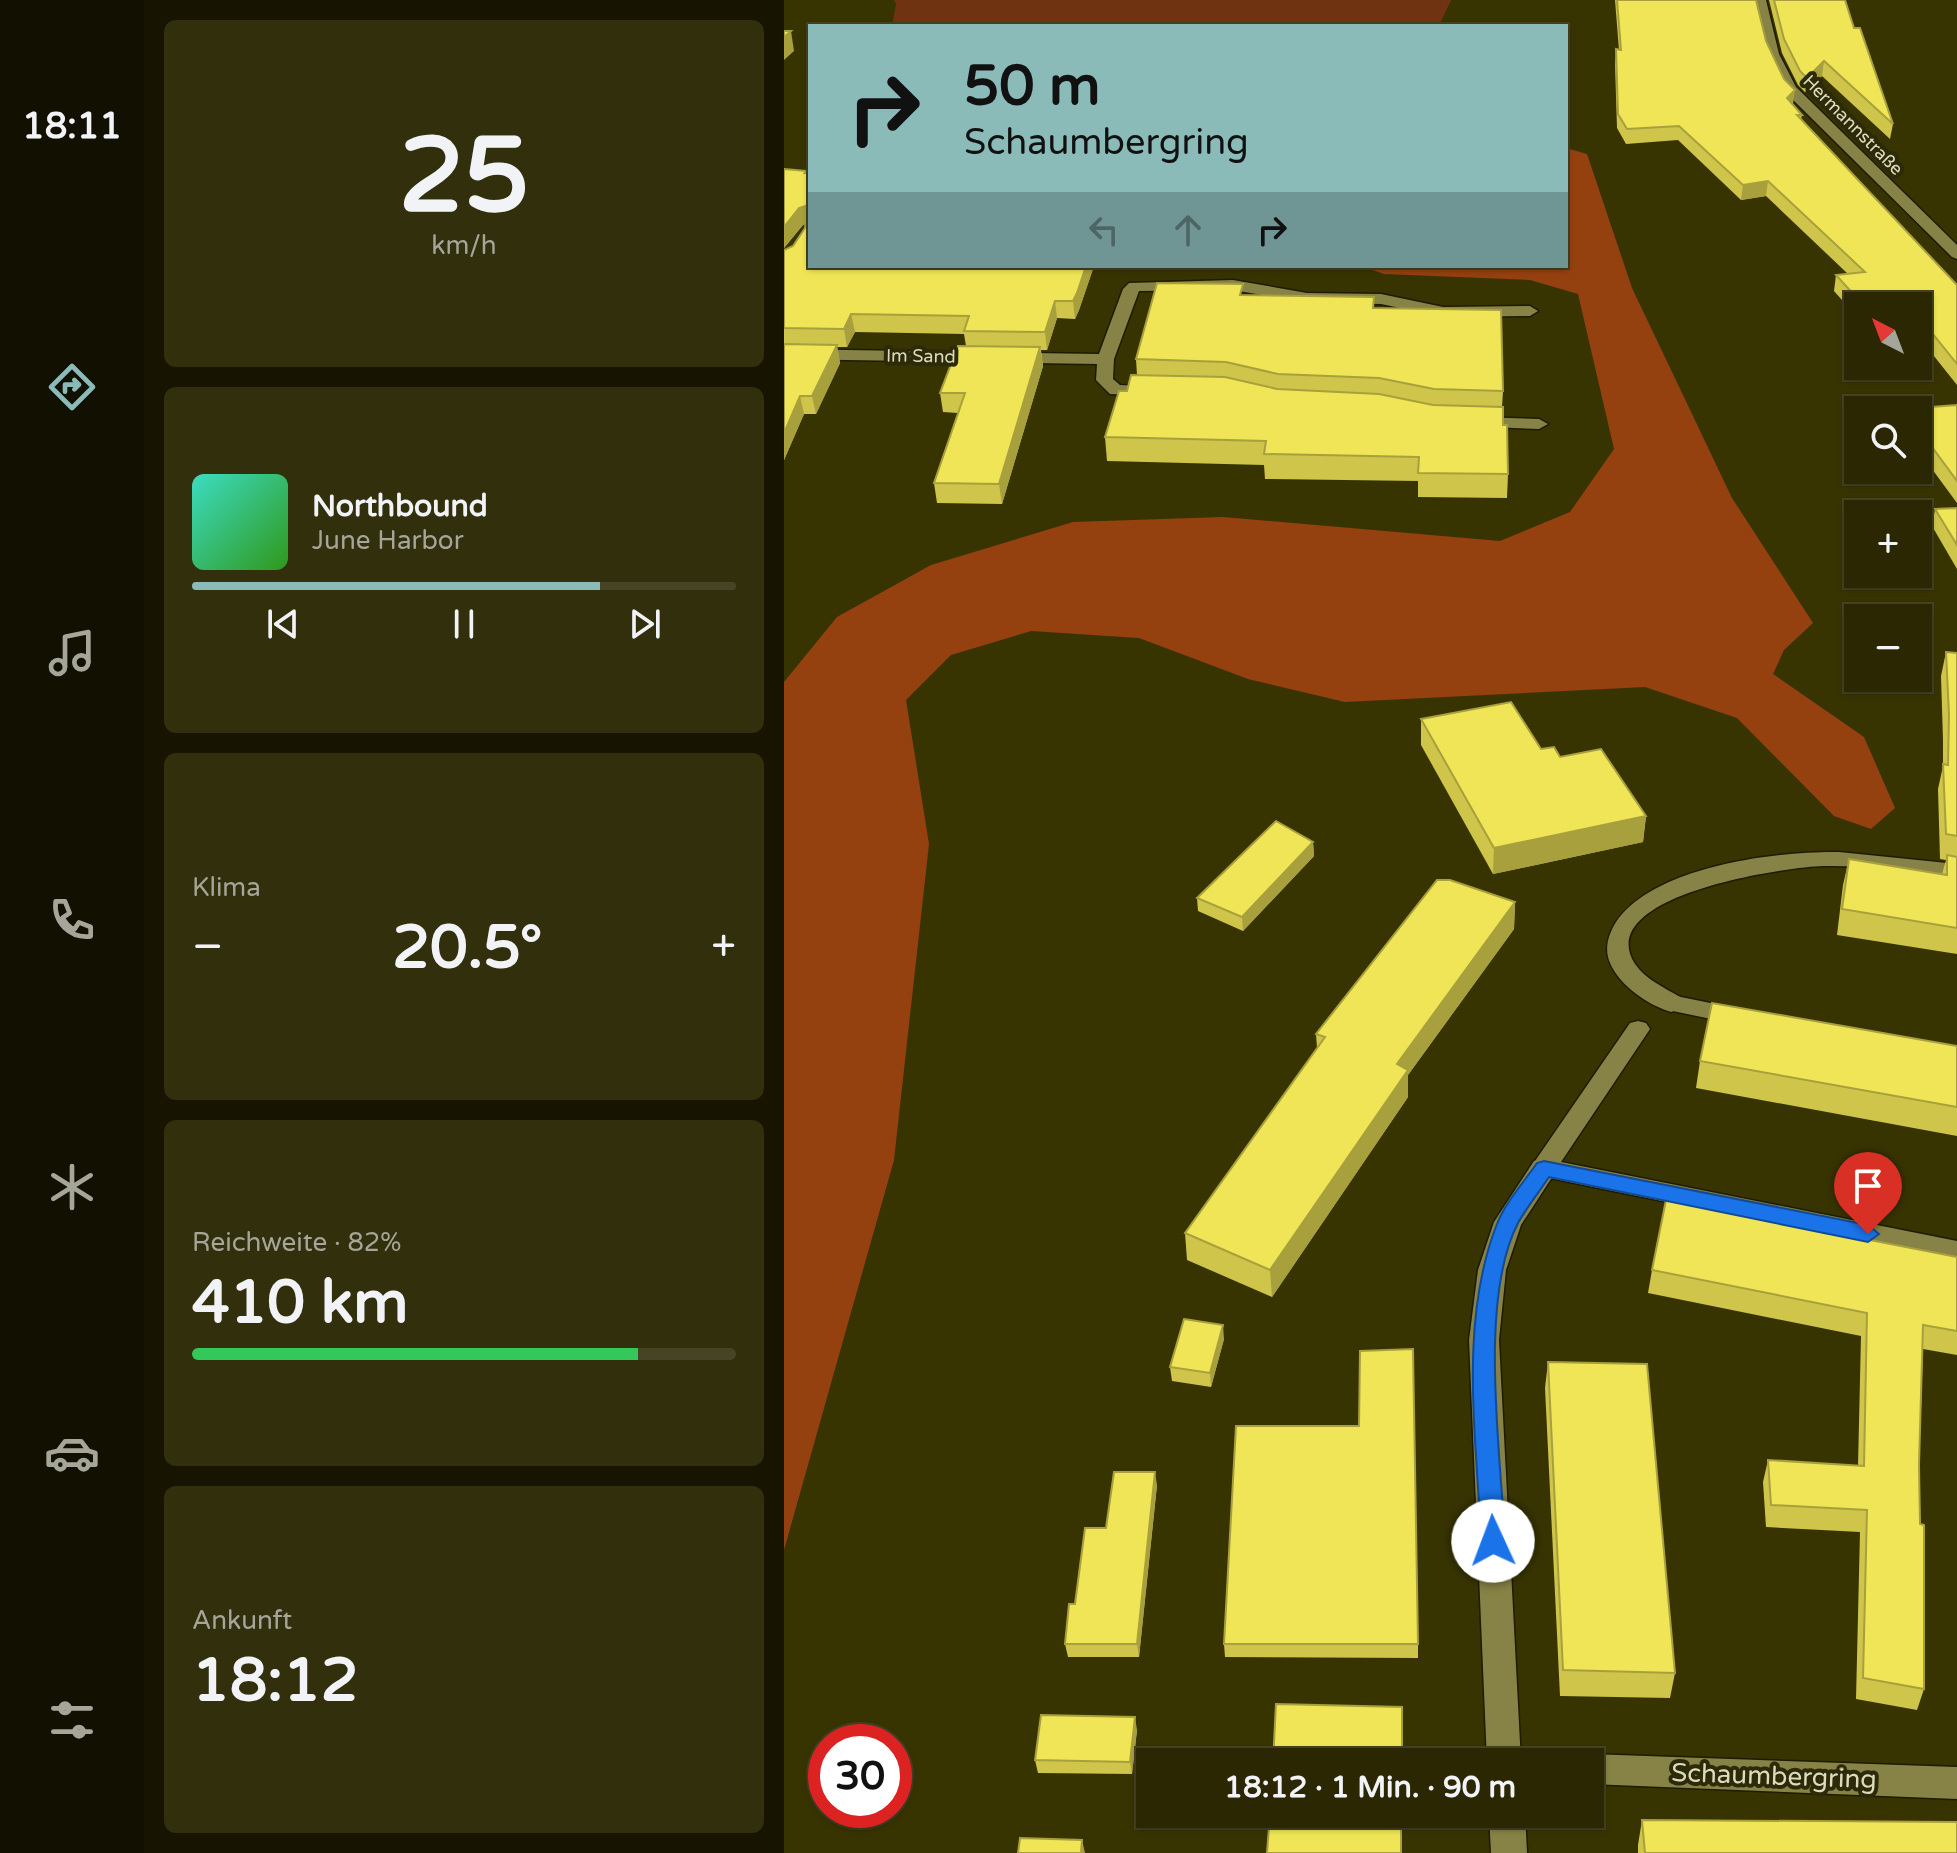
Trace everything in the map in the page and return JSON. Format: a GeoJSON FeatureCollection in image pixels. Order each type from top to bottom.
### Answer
{"type":"FeatureCollection","features":[{"type":"Feature","properties":{"kind":"street","name":"Hermannstraße"},"geometry":{"type":"LineString","coordinates":[[1760,0],[1773,54],[1790,89],[1957,254]]}},
{"type":"Feature","properties":{"kind":"street"},"geometry":{"type":"LineString","coordinates":[[1182,392],[1116,390],[1104,380],[1106,359],[1131,289],[1156,284],[1233,285],[1307,298],[1362,297],[1443,312],[1530,311]]}},
{"type":"Feature","properties":{"kind":"street","name":"Im Sand"},"geometry":{"type":"LineString","coordinates":[[784,354],[1106,359]]}},
{"type":"Feature","properties":{"kind":"street"},"geometry":{"type":"LineString","coordinates":[[1452,422],[1539,424]]}},
{"type":"Feature","properties":{"kind":"street"},"geometry":{"type":"LineString","coordinates":[[1671,1003],[1622,968],[1616,947],[1626,919],[1663,894],[1761,864],[1824,859],[1957,872]]}},
{"type":"Feature","properties":{"kind":"street"},"geometry":{"type":"LineString","coordinates":[[1503,1748],[1484,1340],[1492,1270],[1508,1222],[1544,1168]]}},
{"type":"Feature","properties":{"kind":"street"},"geometry":{"type":"LineString","coordinates":[[1508,1828],[1509,1853]]}},
{"type":"Feature","properties":{"kind":"lane"},"geometry":{"type":"LineString","coordinates":[[1671,1003],[1768,1021]]}},
{"type":"Feature","properties":{"kind":"lane"},"geometry":{"type":"LineString","coordinates":[[1638,1029],[1544,1168],[1957,1251]]}},
{"type":"Feature","properties":{"kind":"lane","name":"Schaumbergring"},"geometry":{"type":"LineString","coordinates":[[1604,1770],[1957,1783]]}},
{"type":"Feature","properties":{"kind":"shaded area"},"geometry":{"type":"Polygon","coordinates":[[[894,0],[1451,0],[1440,24],[892,24],[894,0]]]}},
{"type":"Feature","properties":{"kind":"shaded area"},"geometry":{"type":"Polygon","coordinates":[[[1568,149],[1587,154],[1632,288],[1732,498],[1813,623],[1784,650],[1773,674],[1864,737],[1895,808],[1871,829],[1834,816],[1737,718],[1645,687],[1345,702],[1248,679],[1139,638],[1031,631],[951,655],[906,700],[929,844],[894,1160],[784,1550],[784,682],[837,617],[931,565],[1073,522],[1223,517],[1500,541],[1570,512],[1614,449],[1578,294],[1530,280],[1384,274],[1367,268],[1568,268],[1568,149]]]}},
{"type":"Feature","properties":{"kind":"building"},"geometry":{"type":"Polygon","coordinates":[[[1617,0],[1756,0],[1766,41],[1784,79],[1795,90],[1787,98],[1802,115],[1797,115],[1957,285],[1957,364],[1932,333],[1932,292],[1851,292],[1836,275],[1865,272],[1768,181],[1743,185],[1679,126],[1627,129],[1618,114],[1616,49],[1621,50],[1617,0]]]}},
{"type":"Feature","properties":{"kind":"building"},"geometry":{"type":"Polygon","coordinates":[[[1774,0],[1845,0],[1854,28],[1860,28],[1893,124],[1824,61],[1807,78],[1800,71],[1784,39],[1774,0]]]}},
{"type":"Feature","properties":{"kind":"building"},"geometry":{"type":"Polygon","coordinates":[[[784,169],[807,171],[808,205],[799,208],[784,227],[784,169]]]}},
{"type":"Feature","properties":{"kind":"building"},"geometry":{"type":"Polygon","coordinates":[[[808,205],[808,268],[1085,268],[1073,301],[1055,301],[1045,332],[964,331],[969,316],[851,314],[844,329],[784,328],[784,250],[793,246],[805,228],[808,205]]]}},
{"type":"Feature","properties":{"kind":"building"},"geometry":{"type":"Polygon","coordinates":[[[1157,283],[1243,284],[1240,295],[1374,297],[1373,308],[1501,310],[1503,391],[1434,389],[1379,378],[1278,374],[1226,362],[1136,359],[1157,283]]]}},
{"type":"Feature","properties":{"kind":"building"},"geometry":{"type":"Polygon","coordinates":[[[784,344],[837,345],[812,396],[800,396],[784,433],[784,344]]]}},
{"type":"Feature","properties":{"kind":"building"},"geometry":{"type":"Polygon","coordinates":[[[958,346],[1040,347],[999,484],[934,483],[965,393],[940,393],[958,346]]]}},
{"type":"Feature","properties":{"kind":"building"},"geometry":{"type":"Polygon","coordinates":[[[1131,375],[1225,377],[1277,389],[1379,394],[1433,405],[1503,407],[1503,425],[1507,425],[1508,474],[1418,473],[1419,457],[1264,454],[1266,441],[1105,437],[1119,391],[1127,391],[1131,375]]]}},
{"type":"Feature","properties":{"kind":"building"},"geometry":{"type":"Polygon","coordinates":[[[1957,405],[1957,481],[1932,447],[1932,407],[1957,405]]]}},
{"type":"Feature","properties":{"kind":"building"},"geometry":{"type":"Polygon","coordinates":[[[1957,508],[1957,545],[1935,509],[1957,508]]]}},
{"type":"Feature","properties":{"kind":"building"},"geometry":{"type":"Polygon","coordinates":[[[1946,652],[1957,653],[1957,836],[1946,834],[1943,764],[1948,765],[1949,715],[1946,652]]]}},
{"type":"Feature","properties":{"kind":"building"},"geometry":{"type":"Polygon","coordinates":[[[1511,702],[1541,749],[1554,747],[1560,757],[1601,749],[1646,816],[1494,848],[1421,719],[1511,702]]]}},
{"type":"Feature","properties":{"kind":"building"},"geometry":{"type":"Polygon","coordinates":[[[1276,821],[1313,842],[1242,917],[1197,898],[1276,821]]]}},
{"type":"Feature","properties":{"kind":"building"},"geometry":{"type":"Polygon","coordinates":[[[1947,855],[1957,857],[1957,928],[1842,909],[1849,859],[1947,875],[1947,855]]]}},
{"type":"Feature","properties":{"kind":"building"},"geometry":{"type":"Polygon","coordinates":[[[1437,880],[1450,880],[1515,902],[1397,1064],[1408,1070],[1270,1270],[1185,1233],[1325,1037],[1316,1034],[1437,880]]]}},
{"type":"Feature","properties":{"kind":"building"},"geometry":{"type":"Polygon","coordinates":[[[1712,1003],[1957,1046],[1957,1107],[1700,1061],[1712,1003]]]}},
{"type":"Feature","properties":{"kind":"building"},"geometry":{"type":"Polygon","coordinates":[[[1666,1200],[1957,1257],[1957,1331],[1923,1325],[1919,1465],[1920,1524],[1924,1525],[1924,1689],[1863,1678],[1867,1510],[1771,1505],[1768,1460],[1864,1466],[1867,1313],[1652,1270],[1666,1200]]]}},
{"type":"Feature","properties":{"kind":"building"},"geometry":{"type":"Polygon","coordinates":[[[1184,1319],[1223,1325],[1210,1373],[1170,1367],[1184,1319]]]}},
{"type":"Feature","properties":{"kind":"building"},"geometry":{"type":"Polygon","coordinates":[[[1413,1349],[1418,1644],[1224,1644],[1236,1426],[1359,1426],[1360,1351],[1413,1349]]]}},
{"type":"Feature","properties":{"kind":"building"},"geometry":{"type":"Polygon","coordinates":[[[1548,1362],[1647,1364],[1675,1673],[1563,1670],[1548,1362]]]}},
{"type":"Feature","properties":{"kind":"building"},"geometry":{"type":"Polygon","coordinates":[[[1114,1472],[1155,1472],[1137,1644],[1065,1644],[1069,1604],[1075,1604],[1085,1528],[1106,1528],[1114,1472]]]}},
{"type":"Feature","properties":{"kind":"building"},"geometry":{"type":"Polygon","coordinates":[[[1276,1704],[1402,1707],[1402,1748],[1274,1748],[1276,1704]]]}},
{"type":"Feature","properties":{"kind":"building"},"geometry":{"type":"Polygon","coordinates":[[[1041,1715],[1135,1717],[1130,1762],[1035,1760],[1041,1715]]]}},
{"type":"Feature","properties":{"kind":"building"},"geometry":{"type":"Polygon","coordinates":[[[1642,1820],[1957,1822],[1957,1853],[1645,1853],[1642,1820]]]}},
{"type":"Feature","properties":{"kind":"building"},"geometry":{"type":"Polygon","coordinates":[[[1269,1828],[1401,1828],[1401,1853],[1267,1853],[1269,1828]]]}},
{"type":"Feature","properties":{"kind":"building"},"geometry":{"type":"Polygon","coordinates":[[[1020,1838],[1082,1840],[1081,1853],[1018,1853],[1020,1838]]]}},
{"type":"Feature","properties":{"kind":"route"},"geometry":{"type":"LineString","coordinates":[[1493,1541],[1484,1340],[1492,1270],[1508,1222],[1544,1168],[1868,1234]]}}]}
